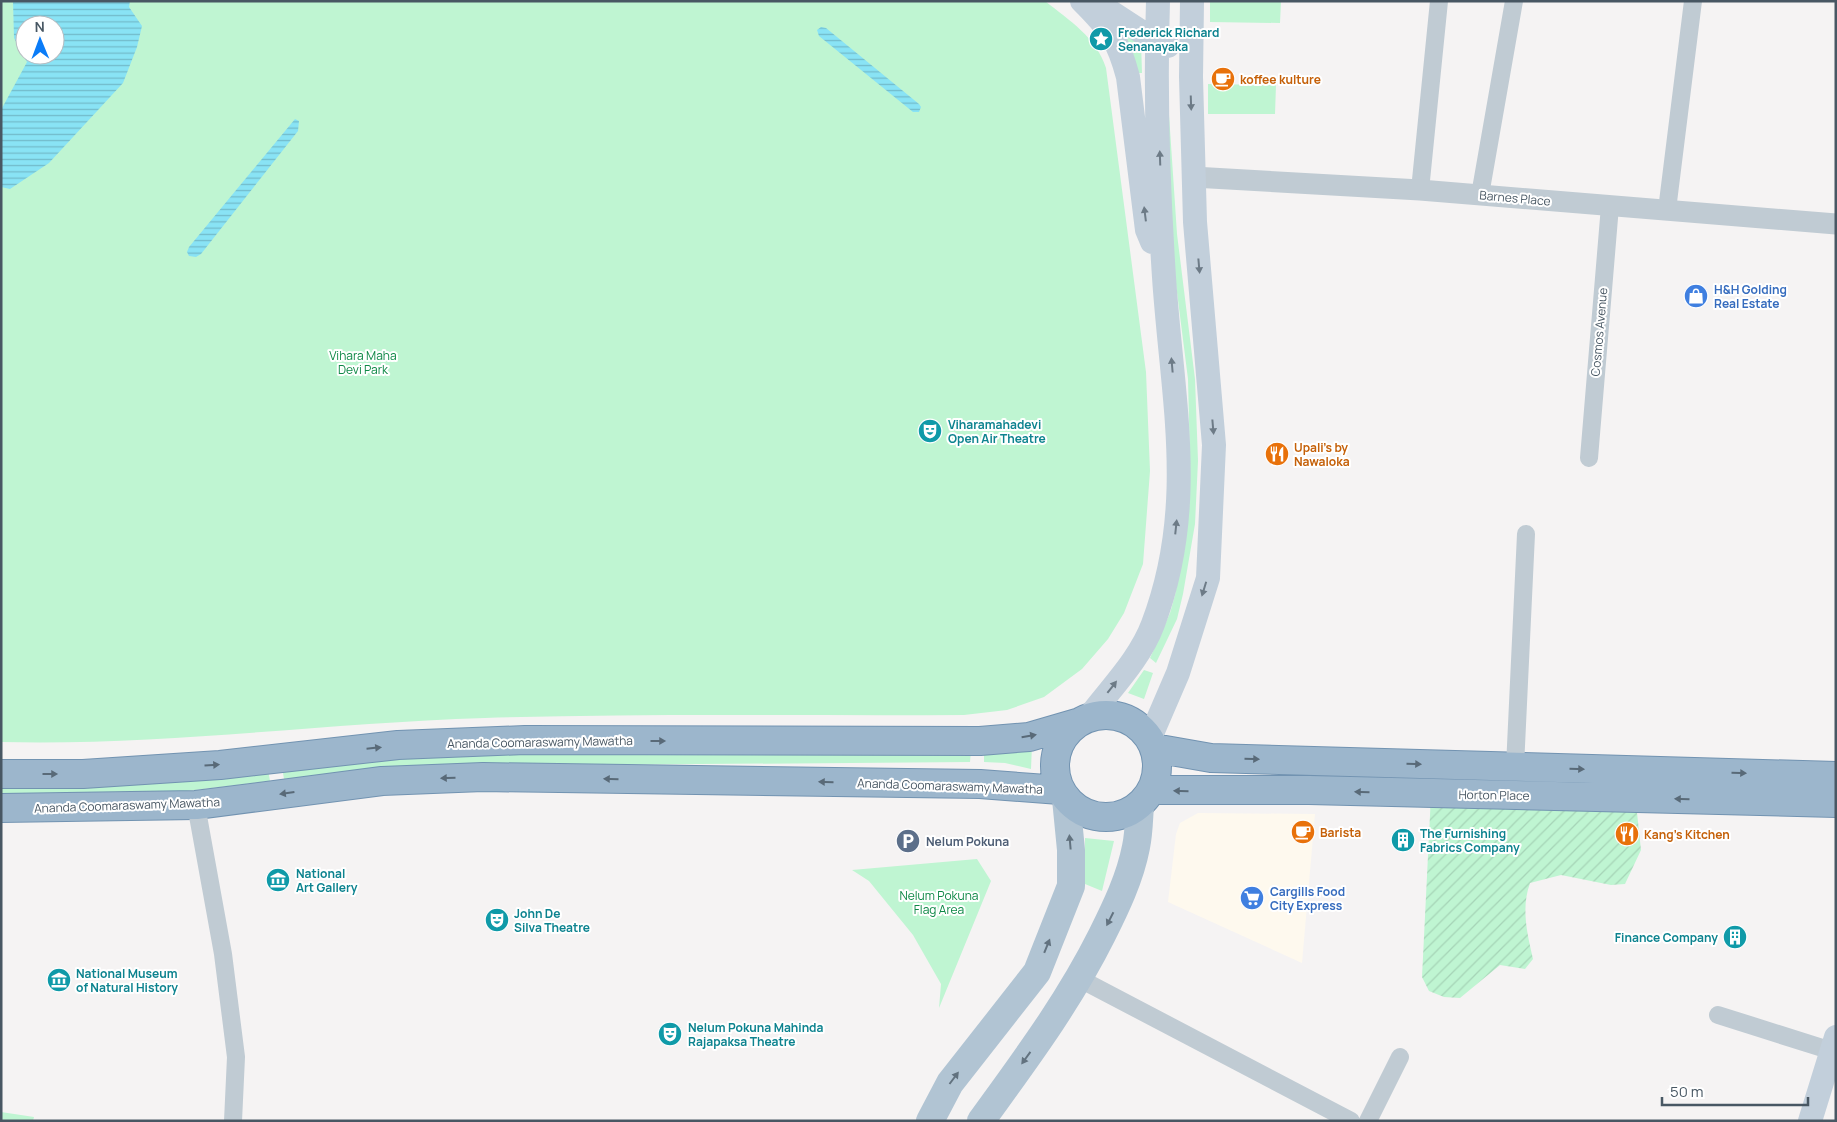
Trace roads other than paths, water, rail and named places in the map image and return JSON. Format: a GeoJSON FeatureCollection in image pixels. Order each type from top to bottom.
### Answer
{"type":"FeatureCollection","features":[{"type":"Feature","properties":{"kind":"highway"},"geometry":{"type":"LineString","coordinates":[[1106,714],[1123,717],[1138,726],[1152,743],[1158,762],[1157,777],[1146,797],[1126,813],[1110,817],[1094,816],[1078,810],[1063,795],[1055,776],[1054,761],[1062,740],[1083,720],[1106,714]]}},
{"type":"Feature","properties":{"kind":"highway","name":"Ananda Coomaraswamy Mawatha"},"geometry":{"type":"LineString","coordinates":[[1,774],[93,774],[220,764],[398,745],[525,740],[980,741],[1029,737],[1083,720]]}},
{"type":"Feature","properties":{"kind":"highway"},"geometry":{"type":"LineString","coordinates":[[1152,743],[1211,758],[1836,776]]}},
{"type":"Feature","properties":{"kind":"highway","name":"Ananda Coomaraswamy Mawatha"},"geometry":{"type":"LineString","coordinates":[[1,808],[196,805],[382,780],[484,777],[980,784],[1063,795]]}},
{"type":"Feature","properties":{"kind":"highway","name":"Horton Place"},"geometry":{"type":"LineString","coordinates":[[1146,797],[1309,790],[1836,803]]}},
{"type":"Feature","properties":{"kind":"main road"},"geometry":{"type":"LineString","coordinates":[[1082,1],[1104,23],[1116,39],[1123,56],[1128,77],[1147,230],[1164,277]]}},
{"type":"Feature","properties":{"kind":"main road"},"geometry":{"type":"LineString","coordinates":[[1094,1],[1157,42],[1191,54]]}},
{"type":"Feature","properties":{"kind":"main road"},"geometry":{"type":"LineString","coordinates":[[1152,743],[1178,673],[1208,578],[1214,445],[1196,232],[1191,54],[1192,1]]}},
{"type":"Feature","properties":{"kind":"main road"},"geometry":{"type":"LineString","coordinates":[[1083,720],[1136,656],[1153,626],[1173,560],[1179,502],[1180,449],[1164,277],[1157,42],[1152,6]]}},
{"type":"Feature","properties":{"kind":"main road"},"geometry":{"type":"LineString","coordinates":[[1152,6],[1191,28]]}},
{"type":"Feature","properties":{"kind":"main road"},"geometry":{"type":"LineString","coordinates":[[930,1121],[950,1083],[1037,972],[1071,886],[1071,850],[1063,795]]}},
{"type":"Feature","properties":{"kind":"main road"},"geometry":{"type":"LineString","coordinates":[[981,1121],[1056,1018],[1080,979],[1118,903],[1136,846],[1146,797]]}},
{"type":"Feature","properties":{"kind":"main road"},"geometry":{"type":"LineString","coordinates":[[1810,1121],[1833,1051]]}},
{"type":"Feature","properties":{"kind":"street"},"geometry":{"type":"LineString","coordinates":[[1420,190],[1439,1]]}},
{"type":"Feature","properties":{"kind":"street"},"geometry":{"type":"LineString","coordinates":[[1480,195],[1514,1]]}},
{"type":"Feature","properties":{"kind":"street"},"geometry":{"type":"LineString","coordinates":[[1667,210],[1693,1]]}},
{"type":"Feature","properties":{"kind":"street","name":"Barnes Place"},"geometry":{"type":"LineString","coordinates":[[1194,176],[1420,190],[1836,224]]}},
{"type":"Feature","properties":{"kind":"street","name":"Cosmos Avenue"},"geometry":{"type":"LineString","coordinates":[[1589,458],[1610,206]]}},
{"type":"Feature","properties":{"kind":"street"},"geometry":{"type":"LineString","coordinates":[[1515,767],[1526,534]]}},
{"type":"Feature","properties":{"kind":"street"},"geometry":{"type":"LineString","coordinates":[[196,805],[224,954],[236,1057],[233,1121]]}},
{"type":"Feature","properties":{"kind":"street"},"geometry":{"type":"LineString","coordinates":[[1080,979],[1351,1121]]}},
{"type":"Feature","properties":{"kind":"street"},"geometry":{"type":"LineString","coordinates":[[1718,1015],[1833,1051]]}},
{"type":"Feature","properties":{"kind":"street"},"geometry":{"type":"LineString","coordinates":[[1368,1121],[1400,1057]]}},
{"type":"Feature","properties":{"kind":"water"},"geometry":{"type":"Polygon","coordinates":[[[13,1],[130,1],[129,7],[142,26],[137,47],[123,83],[49,163],[10,189],[1,187],[1,110],[25,65],[65,65],[65,15],[15,15],[15,40],[13,1]]]}},
{"type":"Feature","properties":{"kind":"water"},"geometry":{"type":"Polygon","coordinates":[[[821,27],[826,28],[919,104],[921,107],[919,112],[913,112],[819,36],[817,30],[821,27]]]}},
{"type":"Feature","properties":{"kind":"water"},"geometry":{"type":"Polygon","coordinates":[[[295,119],[299,121],[298,131],[201,254],[196,257],[189,256],[187,252],[189,247],[295,119]]]}},
{"type":"Feature","properties":{"kind":"place","name":"Frederick Richard Senanayaka"},"geometry":{"type":"Point","coordinates":[1101,39]}},
{"type":"Feature","properties":{"kind":"place","name":"koffee kulture"},"geometry":{"type":"Point","coordinates":[1223,79]}},
{"type":"Feature","properties":{"kind":"place","name":"H&H Golding Real Estate"},"geometry":{"type":"Point","coordinates":[1696,296]}},
{"type":"Feature","properties":{"kind":"place","name":"Viharamahadevi Open Air Theatre"},"geometry":{"type":"Point","coordinates":[930,431]}},
{"type":"Feature","properties":{"kind":"place","name":"Upali's by Nawaloka"},"geometry":{"type":"Point","coordinates":[1277,454]}},
{"type":"Feature","properties":{"kind":"place","name":"Barista"},"geometry":{"type":"Point","coordinates":[1303,832]}},
{"type":"Feature","properties":{"kind":"place","name":"Kang's Kitchen"},"geometry":{"type":"Point","coordinates":[1627,834]}},
{"type":"Feature","properties":{"kind":"place","name":"The Furnishing Fabrics Company"},"geometry":{"type":"Point","coordinates":[1403,840]}},
{"type":"Feature","properties":{"kind":"place","name":"Nelum Pokuna"},"geometry":{"type":"Point","coordinates":[908,841]}},
{"type":"Feature","properties":{"kind":"place","name":"National Art Gallery"},"geometry":{"type":"Point","coordinates":[278,880]}},
{"type":"Feature","properties":{"kind":"place","name":"Cargills Food City Express"},"geometry":{"type":"Point","coordinates":[1252,898]}},
{"type":"Feature","properties":{"kind":"place","name":"John De Silva Theatre"},"geometry":{"type":"Point","coordinates":[497,920]}},
{"type":"Feature","properties":{"kind":"place","name":"Finance Company"},"geometry":{"type":"Point","coordinates":[1735,937]}},
{"type":"Feature","properties":{"kind":"place","name":"National Museum of Natural History"},"geometry":{"type":"Point","coordinates":[59,980]}},
{"type":"Feature","properties":{"kind":"place","name":"Nelum Pokuna Mahinda Rajapaksa Theatre"},"geometry":{"type":"Point","coordinates":[670,1034]}},
{"type":"Feature","properties":{"kind":"park label","name":"Vihara Maha Devi Park"},"geometry":{"type":"Point","coordinates":[363,362]}},
{"type":"Feature","properties":{"kind":"park label","name":"Nelum Pokuna Flag Area"},"geometry":{"type":"Point","coordinates":[939,902]}}]}
